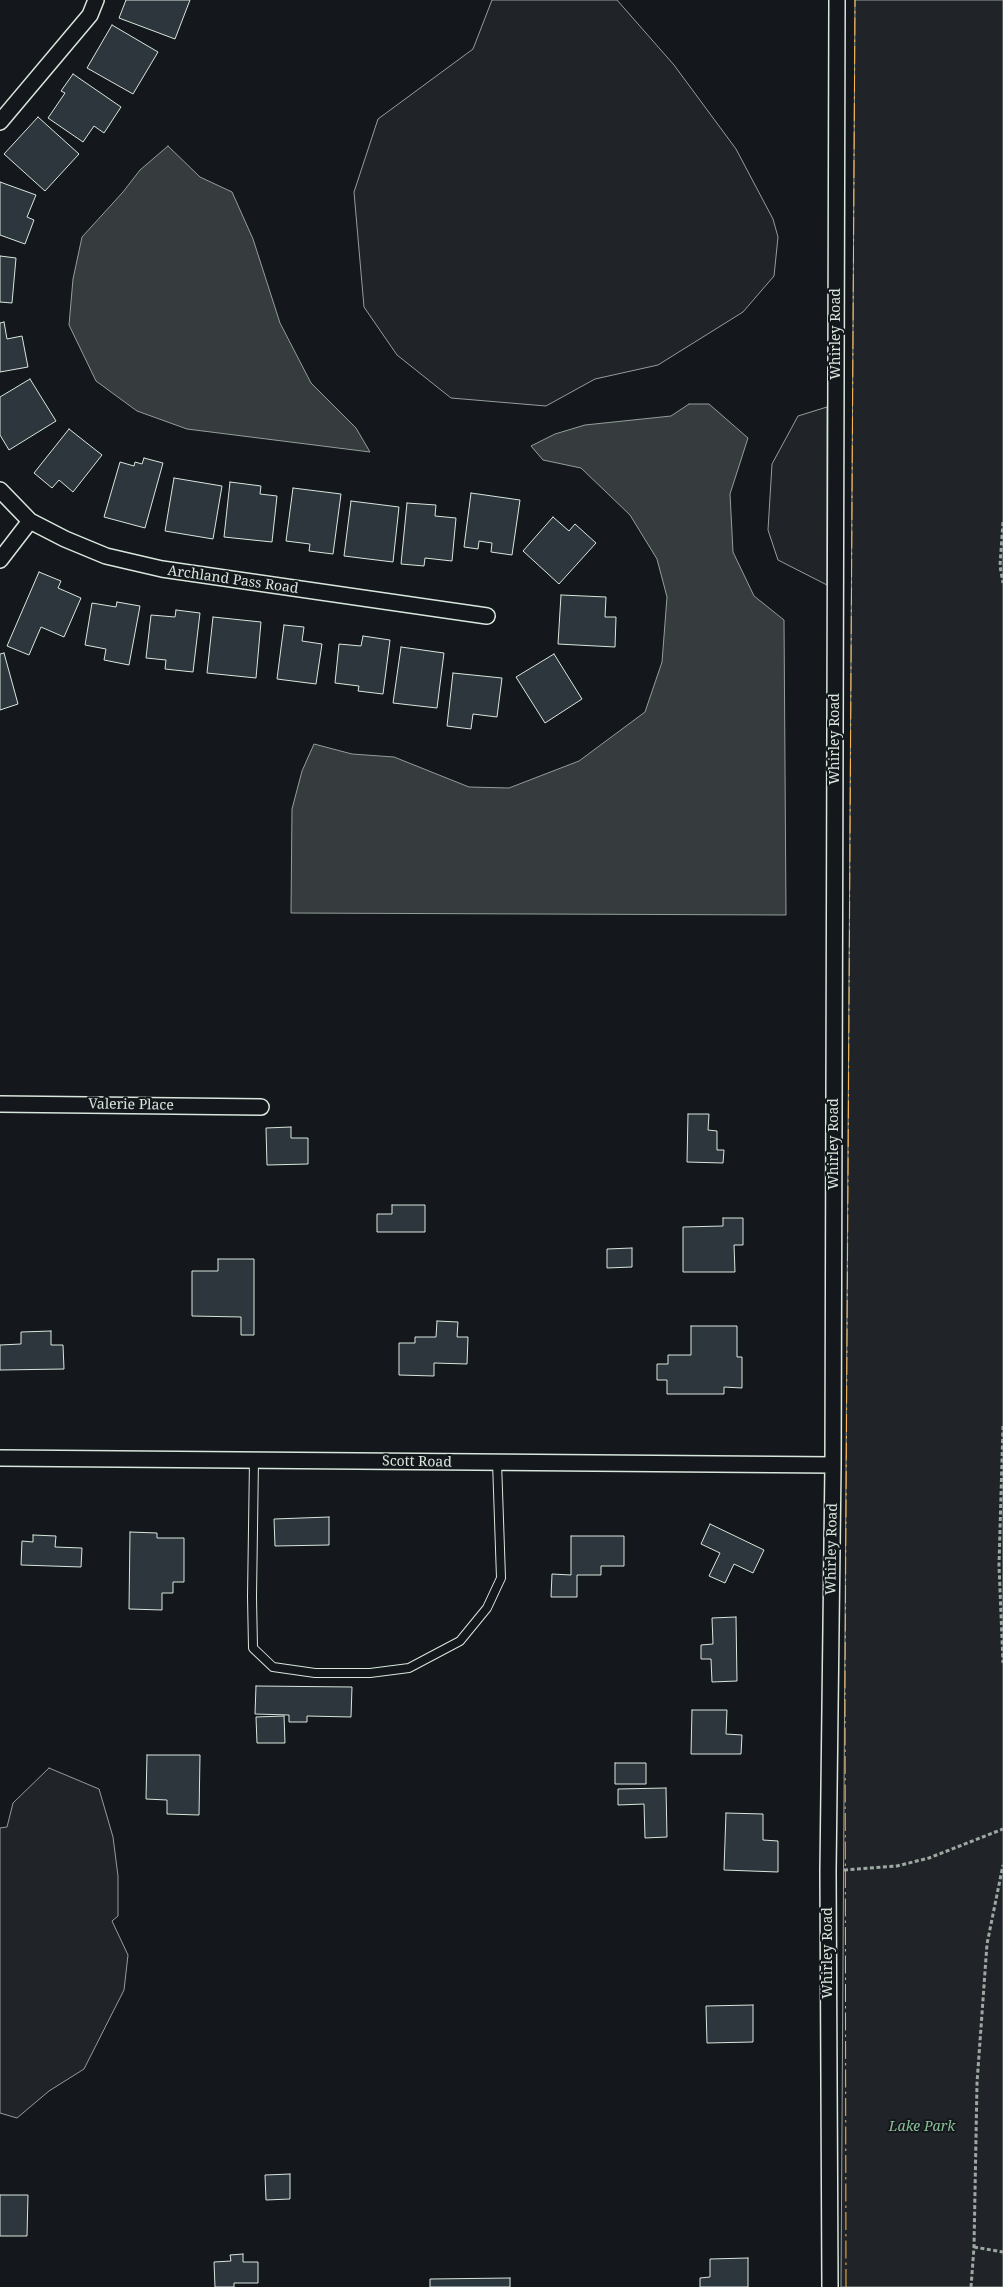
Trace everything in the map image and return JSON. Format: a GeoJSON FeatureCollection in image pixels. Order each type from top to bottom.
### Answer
{"type":"FeatureCollection","features":[{"type":"Feature","properties":{"kind":"street"},"geometry":{"type":"LineString","coordinates":[[0,122],[90,15],[96,0]]}},
{"type":"Feature","properties":{"kind":"street","name":"Whirley Road"},"geometry":{"type":"LineString","coordinates":[[830,2287],[828,1871],[833,1465],[837,0]]}},
{"type":"Feature","properties":{"kind":"street","name":"Archland Pass Road"},"geometry":{"type":"LineString","coordinates":[[0,490],[30,521],[65,539],[106,556],[162,570],[487,616]]}},
{"type":"Feature","properties":{"kind":"street"},"geometry":{"type":"LineString","coordinates":[[0,560],[30,521]]}},
{"type":"Feature","properties":{"kind":"street","name":"Valerie Place"},"geometry":{"type":"LineString","coordinates":[[0,1104],[262,1107]]}},
{"type":"Feature","properties":{"kind":"street","name":"Scott Road"},"geometry":{"type":"LineString","coordinates":[[0,1458],[833,1465]]}},
{"type":"Feature","properties":{"kind":"lane"},"geometry":{"type":"LineString","coordinates":[[254,1460],[253,1648],[273,1667],[315,1672],[370,1672],[409,1668],[460,1641],[486,1608],[500,1578],[497,1462]]}},
{"type":"Feature","properties":{"kind":"path"},"geometry":{"type":"LineString","coordinates":[[1003,522],[1000,566],[1003,583]]}},
{"type":"Feature","properties":{"kind":"path"},"geometry":{"type":"LineString","coordinates":[[1003,1426],[999,1565],[1003,1663]]}},
{"type":"Feature","properties":{"kind":"path"},"geometry":{"type":"LineString","coordinates":[[828,1871],[897,1866],[929,1858],[1003,1829]]}},
{"type":"Feature","properties":{"kind":"path"},"geometry":{"type":"LineString","coordinates":[[971,2287],[974,2247],[977,2083],[986,1954],[1003,1866]]}},
{"type":"Feature","properties":{"kind":"path"},"geometry":{"type":"LineString","coordinates":[[974,2247],[1003,2252]]}},
{"type":"Feature","properties":{"kind":"green space"},"geometry":{"type":"Polygon","coordinates":[[[492,0],[617,0],[674,65],[736,149],[773,219],[778,237],[774,276],[743,312],[658,365],[595,379],[546,406],[451,398],[397,355],[364,307],[354,192],[378,119],[473,49],[492,0]]]}},
{"type":"Feature","properties":{"kind":"green space","name":"Lake Park"},"geometry":{"type":"Polygon","coordinates":[[[855,0],[1003,0],[1003,2287],[841,2287],[855,0]]]}},
{"type":"Feature","properties":{"kind":"green space"},"geometry":{"type":"Polygon","coordinates":[[[827,407],[827,585],[778,560],[768,530],[772,464],[798,416],[827,407]]]}},
{"type":"Feature","properties":{"kind":"green space"},"geometry":{"type":"Polygon","coordinates":[[[49,1768],[99,1789],[113,1837],[118,1876],[118,1916],[112,1921],[128,1955],[124,1990],[84,2069],[49,2091],[17,2118],[0,2113],[0,1828],[7,1827],[13,1803],[49,1768]]]}},
{"type":"Feature","properties":{"kind":"shaded area"},"geometry":{"type":"Polygon","coordinates":[[[168,146],[200,177],[232,192],[253,239],[280,323],[311,383],[356,428],[370,452],[187,429],[137,411],[96,381],[69,325],[73,279],[82,237],[123,192],[140,170],[168,146]]]}},
{"type":"Feature","properties":{"kind":"shaded area"},"geometry":{"type":"Polygon","coordinates":[[[689,404],[709,404],[748,438],[730,494],[733,552],[754,596],[784,620],[786,915],[291,913],[292,809],[302,771],[314,744],[352,754],[394,757],[469,787],[509,788],[579,761],[645,712],[662,662],[667,597],[657,559],[630,515],[581,468],[543,460],[531,446],[555,434],[585,425],[671,416],[689,404]]]}},
{"type":"Feature","properties":{"kind":"building"},"geometry":{"type":"Polygon","coordinates":[[[126,0],[190,0],[175,39],[119,18],[126,0]]]}},
{"type":"Feature","properties":{"kind":"building"},"geometry":{"type":"Polygon","coordinates":[[[112,25],[158,52],[133,94],[87,68],[112,25]]]}},
{"type":"Feature","properties":{"kind":"building"},"geometry":{"type":"Polygon","coordinates":[[[73,74],[121,107],[104,133],[94,126],[83,142],[48,118],[65,93],[61,91],[73,74]]]}},
{"type":"Feature","properties":{"kind":"building"},"geometry":{"type":"Polygon","coordinates":[[[38,117],[79,154],[45,191],[4,154],[38,117]]]}},
{"type":"Feature","properties":{"kind":"building"},"geometry":{"type":"Polygon","coordinates":[[[0,182],[36,195],[27,217],[34,220],[25,244],[0,235],[0,182]]]}},
{"type":"Feature","properties":{"kind":"building"},"geometry":{"type":"Polygon","coordinates":[[[0,256],[16,258],[12,303],[0,302],[0,256]]]}},
{"type":"Feature","properties":{"kind":"building"},"geometry":{"type":"Polygon","coordinates":[[[4,322],[7,339],[22,336],[28,367],[0,372],[0,323],[4,322]]]}},
{"type":"Feature","properties":{"kind":"building"},"geometry":{"type":"Polygon","coordinates":[[[30,379],[56,421],[9,450],[0,435],[0,397],[30,379]]]}},
{"type":"Feature","properties":{"kind":"building"},"geometry":{"type":"Polygon","coordinates":[[[69,429],[102,455],[73,492],[59,480],[52,488],[34,473],[69,429]]]}},
{"type":"Feature","properties":{"kind":"building"},"geometry":{"type":"Polygon","coordinates":[[[144,458],[163,463],[145,528],[104,517],[120,462],[134,466],[135,462],[142,464],[144,458]]]}},
{"type":"Feature","properties":{"kind":"building"},"geometry":{"type":"Polygon","coordinates":[[[174,478],[222,486],[213,539],[165,531],[174,478]]]}},
{"type":"Feature","properties":{"kind":"building"},"geometry":{"type":"Polygon","coordinates":[[[230,482],[261,486],[260,494],[277,496],[272,542],[224,537],[230,482]]]}},
{"type":"Feature","properties":{"kind":"building"},"geometry":{"type":"Polygon","coordinates":[[[293,488],[341,494],[333,554],[309,551],[310,544],[286,541],[293,488]]]}},
{"type":"Feature","properties":{"kind":"building"},"geometry":{"type":"Polygon","coordinates":[[[471,493],[520,500],[512,555],[491,552],[492,543],[479,541],[478,549],[464,547],[471,493]]]}},
{"type":"Feature","properties":{"kind":"building"},"geometry":{"type":"Polygon","coordinates":[[[351,501],[399,507],[393,562],[344,556],[351,501]]]}},
{"type":"Feature","properties":{"kind":"building"},"geometry":{"type":"Polygon","coordinates":[[[407,503],[436,505],[435,516],[456,518],[452,561],[425,558],[424,566],[401,564],[407,503]]]}},
{"type":"Feature","properties":{"kind":"building"},"geometry":{"type":"Polygon","coordinates":[[[553,517],[569,531],[575,524],[596,543],[559,584],[523,551],[553,517]]]}},
{"type":"Feature","properties":{"kind":"building"},"geometry":{"type":"Polygon","coordinates":[[[39,572],[61,581],[58,588],[81,598],[64,637],[41,627],[29,655],[7,646],[39,572]]]}},
{"type":"Feature","properties":{"kind":"building"},"geometry":{"type":"Polygon","coordinates":[[[561,595],[606,597],[605,617],[616,617],[615,647],[558,644],[561,595]]]}},
{"type":"Feature","properties":{"kind":"building"},"geometry":{"type":"Polygon","coordinates":[[[117,602],[140,606],[129,665],[104,660],[106,649],[85,645],[92,603],[116,607],[117,602]]]}},
{"type":"Feature","properties":{"kind":"building"},"geometry":{"type":"Polygon","coordinates":[[[176,610],[200,613],[193,672],[165,669],[166,660],[146,658],[151,615],[175,617],[176,610]]]}},
{"type":"Feature","properties":{"kind":"building"},"geometry":{"type":"Polygon","coordinates":[[[213,617],[261,622],[256,678],[207,673],[213,617]]]}},
{"type":"Feature","properties":{"kind":"building"},"geometry":{"type":"Polygon","coordinates":[[[284,625],[304,627],[302,641],[322,644],[316,684],[277,679],[284,625]]]}},
{"type":"Feature","properties":{"kind":"building"},"geometry":{"type":"Polygon","coordinates":[[[363,636],[390,640],[383,694],[358,691],[359,686],[335,683],[339,644],[361,646],[363,636]]]}},
{"type":"Feature","properties":{"kind":"building"},"geometry":{"type":"Polygon","coordinates":[[[401,647],[444,653],[437,708],[393,703],[401,647]]]}},
{"type":"Feature","properties":{"kind":"building"},"geometry":{"type":"Polygon","coordinates":[[[4,653],[18,704],[0,710],[0,654],[4,653]]]}},
{"type":"Feature","properties":{"kind":"building"},"geometry":{"type":"Polygon","coordinates":[[[554,654],[582,699],[545,723],[516,677],[554,654]]]}},
{"type":"Feature","properties":{"kind":"building"},"geometry":{"type":"Polygon","coordinates":[[[453,673],[502,678],[497,717],[473,714],[471,729],[447,726],[453,673]]]}},
{"type":"Feature","properties":{"kind":"building"},"geometry":{"type":"Polygon","coordinates":[[[688,1114],[709,1114],[708,1130],[717,1131],[717,1150],[724,1150],[723,1163],[687,1162],[688,1114]]]}},
{"type":"Feature","properties":{"kind":"building"},"geometry":{"type":"Polygon","coordinates":[[[291,1127],[291,1138],[308,1138],[308,1164],[267,1165],[266,1128],[291,1127]]]}},
{"type":"Feature","properties":{"kind":"building"},"geometry":{"type":"Polygon","coordinates":[[[392,1205],[425,1205],[425,1232],[377,1232],[377,1214],[392,1214],[392,1205]]]}},
{"type":"Feature","properties":{"kind":"building"},"geometry":{"type":"Polygon","coordinates":[[[723,1218],[743,1218],[743,1245],[734,1245],[735,1272],[683,1272],[683,1227],[723,1226],[723,1218]]]}},
{"type":"Feature","properties":{"kind":"building"},"geometry":{"type":"Polygon","coordinates":[[[632,1248],[632,1267],[607,1268],[607,1249],[632,1248]]]}},
{"type":"Feature","properties":{"kind":"building"},"geometry":{"type":"Polygon","coordinates":[[[218,1259],[254,1259],[254,1335],[241,1335],[241,1317],[192,1316],[192,1271],[218,1271],[218,1259]]]}},
{"type":"Feature","properties":{"kind":"building"},"geometry":{"type":"Polygon","coordinates":[[[437,1321],[458,1322],[457,1337],[468,1337],[467,1364],[434,1363],[434,1376],[399,1375],[399,1343],[415,1343],[415,1337],[436,1337],[437,1321]]]}},
{"type":"Feature","properties":{"kind":"building"},"geometry":{"type":"Polygon","coordinates":[[[691,1326],[737,1326],[737,1357],[742,1357],[742,1388],[724,1387],[724,1394],[667,1394],[667,1380],[657,1380],[657,1364],[668,1364],[668,1355],[691,1355],[691,1326]]]}},
{"type":"Feature","properties":{"kind":"building"},"geometry":{"type":"Polygon","coordinates":[[[51,1331],[51,1345],[63,1345],[64,1369],[0,1370],[0,1345],[21,1344],[21,1332],[51,1331]]]}},
{"type":"Feature","properties":{"kind":"building"},"geometry":{"type":"Polygon","coordinates":[[[329,1517],[329,1545],[275,1546],[274,1519],[329,1517]]]}},
{"type":"Feature","properties":{"kind":"building"},"geometry":{"type":"Polygon","coordinates":[[[710,1524],[764,1550],[753,1573],[734,1564],[725,1583],[709,1576],[720,1553],[701,1544],[710,1524]]]}},
{"type":"Feature","properties":{"kind":"building"},"geometry":{"type":"Polygon","coordinates":[[[130,1532],[157,1533],[157,1538],[184,1538],[184,1582],[173,1582],[173,1593],[162,1593],[162,1610],[129,1609],[130,1532]]]}},
{"type":"Feature","properties":{"kind":"building"},"geometry":{"type":"Polygon","coordinates":[[[33,1535],[56,1536],[55,1547],[82,1548],[81,1567],[21,1565],[22,1541],[33,1542],[33,1535]]]}},
{"type":"Feature","properties":{"kind":"building"},"geometry":{"type":"Polygon","coordinates":[[[571,1536],[624,1536],[624,1566],[601,1566],[601,1575],[577,1575],[577,1597],[551,1597],[552,1574],[571,1575],[571,1536]]]}},
{"type":"Feature","properties":{"kind":"building"},"geometry":{"type":"Polygon","coordinates":[[[736,1617],[737,1681],[712,1682],[711,1659],[701,1659],[701,1645],[713,1644],[712,1618],[736,1617]]]}},
{"type":"Feature","properties":{"kind":"building"},"geometry":{"type":"Polygon","coordinates":[[[256,1686],[352,1687],[351,1717],[307,1716],[307,1722],[289,1722],[289,1715],[255,1714],[256,1686]]]}},
{"type":"Feature","properties":{"kind":"building"},"geometry":{"type":"Polygon","coordinates":[[[692,1710],[727,1710],[726,1734],[742,1735],[741,1754],[691,1754],[692,1710]]]}},
{"type":"Feature","properties":{"kind":"building"},"geometry":{"type":"Polygon","coordinates":[[[284,1716],[285,1743],[257,1743],[256,1717],[284,1716]]]}},
{"type":"Feature","properties":{"kind":"building"},"geometry":{"type":"Polygon","coordinates":[[[147,1755],[200,1755],[199,1815],[167,1814],[167,1800],[146,1799],[147,1755]]]}},
{"type":"Feature","properties":{"kind":"building"},"geometry":{"type":"Polygon","coordinates":[[[615,1763],[646,1763],[646,1784],[615,1784],[615,1763]]]}},
{"type":"Feature","properties":{"kind":"building"},"geometry":{"type":"Polygon","coordinates":[[[666,1788],[667,1837],[645,1838],[644,1804],[618,1805],[618,1789],[666,1788]]]}},
{"type":"Feature","properties":{"kind":"building"},"geometry":{"type":"Polygon","coordinates":[[[726,1813],[763,1814],[763,1840],[778,1841],[778,1872],[724,1870],[726,1813]]]}},
{"type":"Feature","properties":{"kind":"building"},"geometry":{"type":"Polygon","coordinates":[[[753,2005],[753,2042],[707,2043],[706,2006],[753,2005]]]}},
{"type":"Feature","properties":{"kind":"building"},"geometry":{"type":"Polygon","coordinates":[[[290,2174],[290,2199],[266,2200],[265,2175],[290,2174]]]}},
{"type":"Feature","properties":{"kind":"building"},"geometry":{"type":"Polygon","coordinates":[[[0,2195],[28,2195],[27,2236],[0,2236],[0,2195]]]}},
{"type":"Feature","properties":{"kind":"building"},"geometry":{"type":"Polygon","coordinates":[[[243,2254],[243,2262],[258,2262],[258,2283],[234,2283],[234,2287],[215,2287],[214,2262],[231,2261],[230,2255],[243,2254]]]}},
{"type":"Feature","properties":{"kind":"building"},"geometry":{"type":"Polygon","coordinates":[[[748,2258],[748,2287],[700,2287],[700,2278],[710,2277],[710,2259],[748,2258]]]}},
{"type":"Feature","properties":{"kind":"building"},"geometry":{"type":"Polygon","coordinates":[[[510,2278],[510,2287],[430,2287],[430,2279],[510,2278]]]}},
{"type":"Feature","properties":{"kind":"power"},"geometry":{"type":"LineString","coordinates":[[846,2287],[845,1682],[855,0]]}}]}
